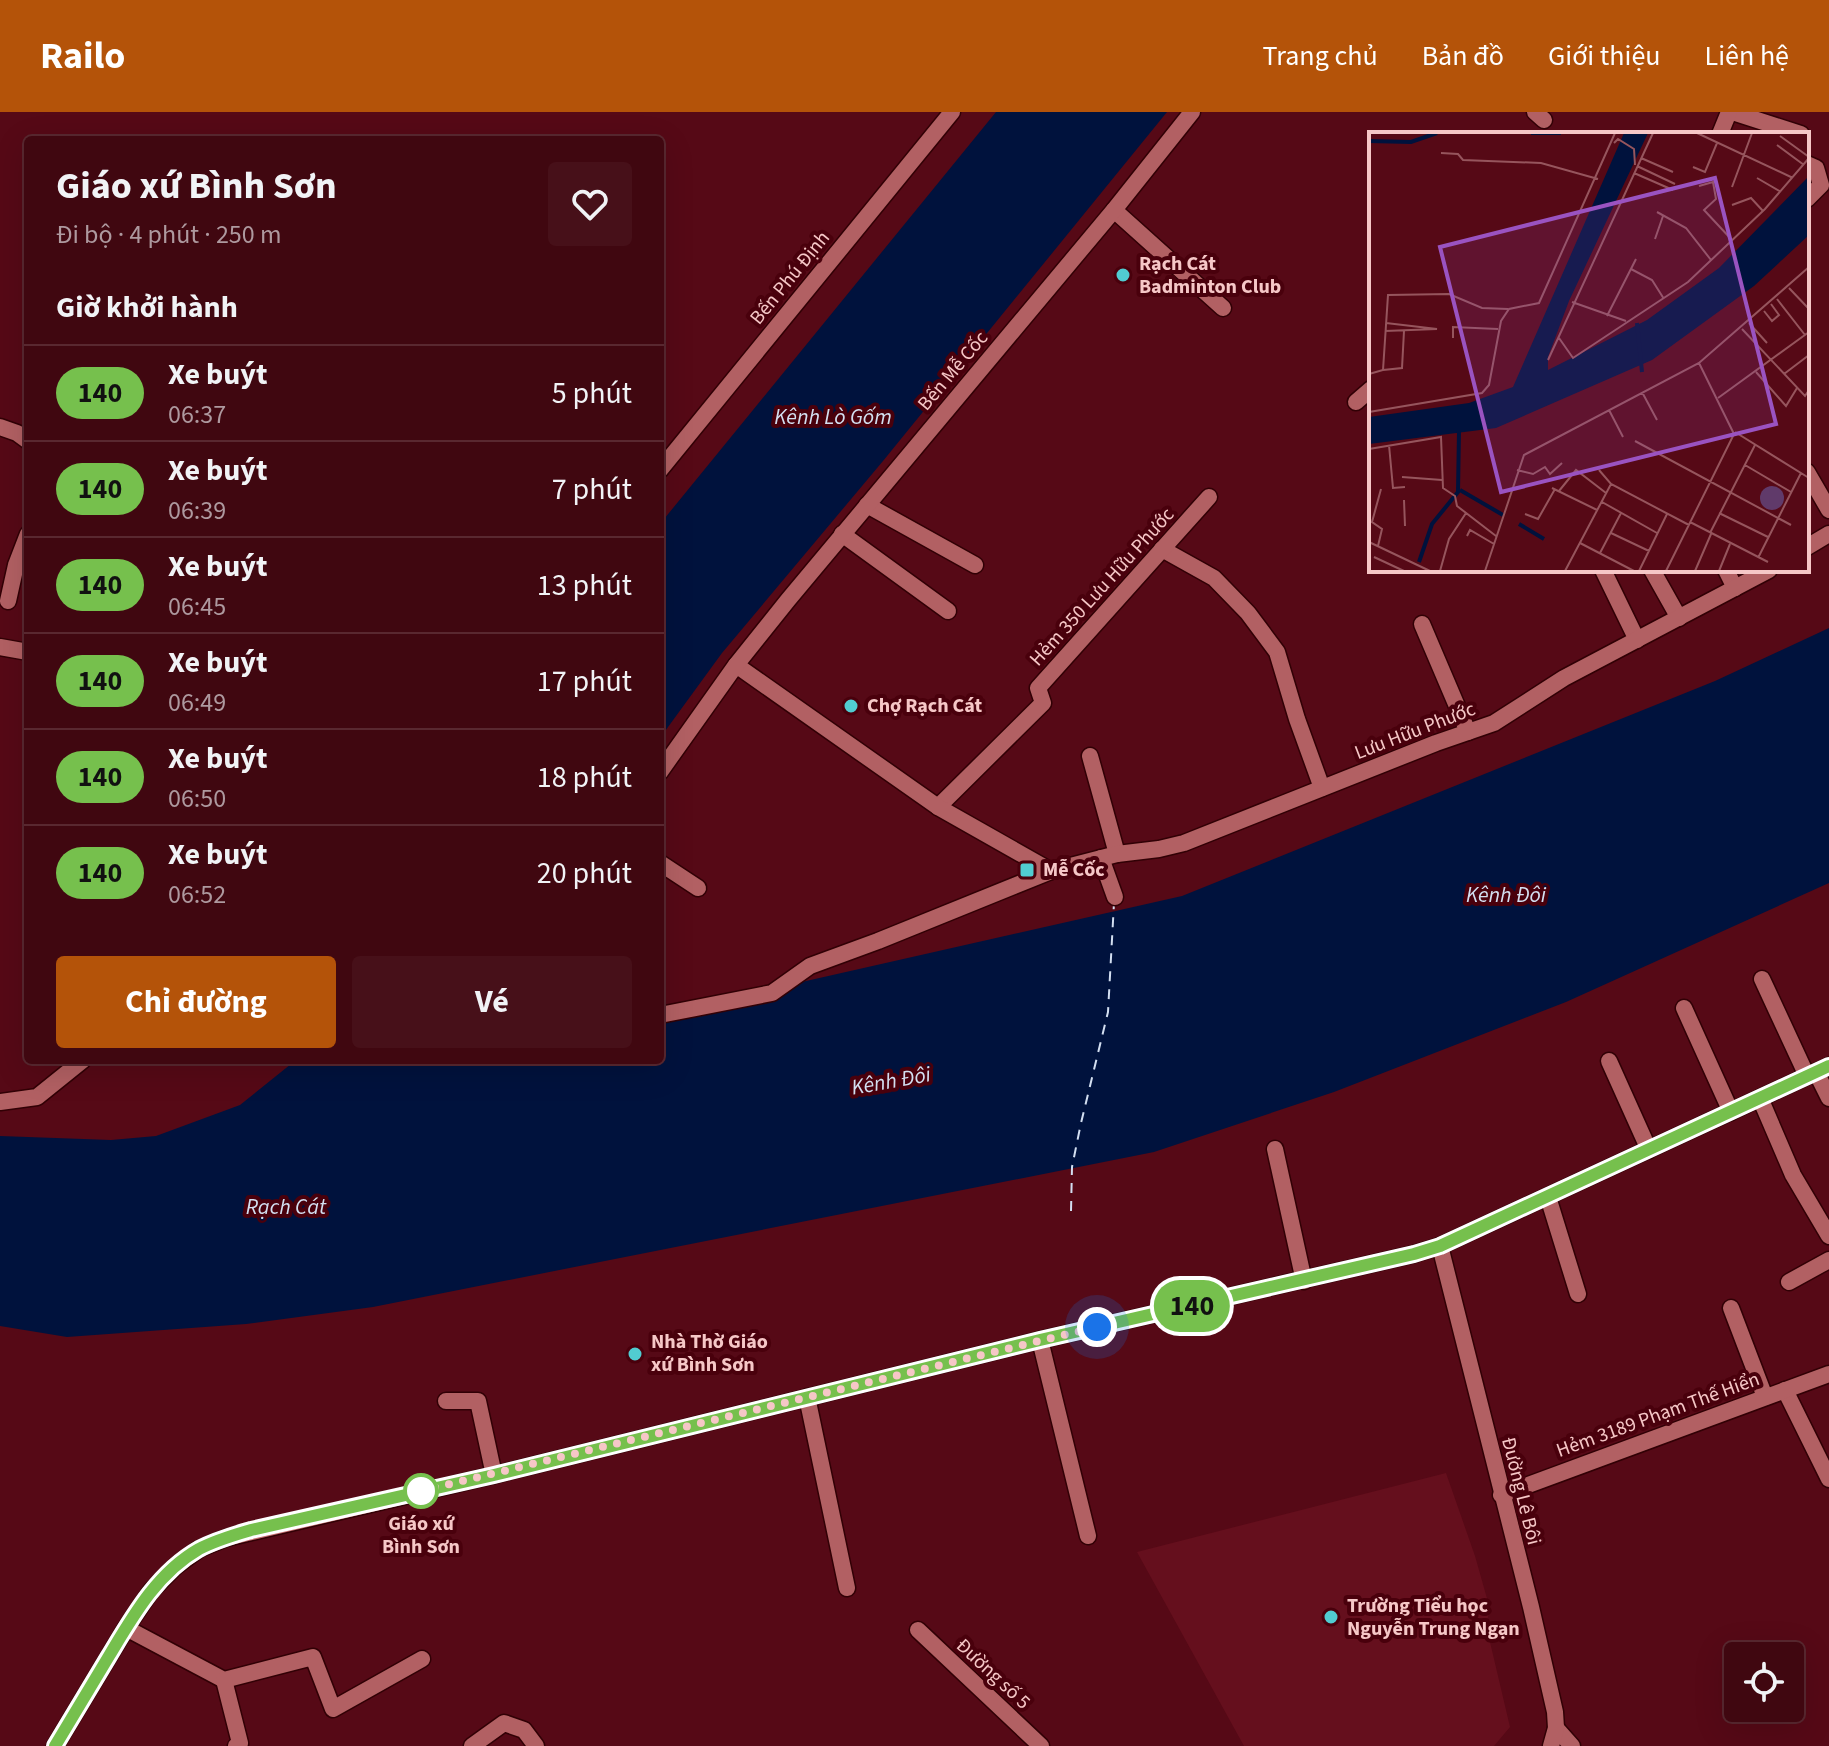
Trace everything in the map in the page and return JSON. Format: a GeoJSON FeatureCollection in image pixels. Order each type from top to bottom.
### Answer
{"type":"FeatureCollection","features":[{"type":"Feature","properties":{"kind":"main road"},"geometry":{"type":"LineString","coordinates":[[58,1745],[151,1591],[199,1549],[226,1538],[1040,1340],[1414,1254],[1440,1246],[1548,1197],[1817,1071]]}},
{"type":"Feature","properties":{"kind":"street","name":"Bến Phú Định"},"geometry":{"type":"LineString","coordinates":[[664,465],[952,112]]}},
{"type":"Feature","properties":{"kind":"street","name":"Bến Mễ Cốc"},"geometry":{"type":"LineString","coordinates":[[664,766],[736,665],[1192,112]]}},
{"type":"Feature","properties":{"kind":"street"},"geometry":{"type":"LineString","coordinates":[[1721,132],[1730,112],[1795,132]]}},
{"type":"Feature","properties":{"kind":"street"},"geometry":{"type":"LineString","coordinates":[[1809,165],[1816,168],[1821,185],[1809,197]]}},
{"type":"Feature","properties":{"kind":"street"},"geometry":{"type":"LineString","coordinates":[[1114,210],[1223,308]]}},
{"type":"Feature","properties":{"kind":"street"},"geometry":{"type":"LineString","coordinates":[[1356,402],[1369,391]]}},
{"type":"Feature","properties":{"kind":"street"},"geometry":{"type":"LineString","coordinates":[[0,427],[24,438]]}},
{"type":"Feature","properties":{"kind":"street"},"geometry":{"type":"LineString","coordinates":[[1809,475],[1829,510]]}},
{"type":"Feature","properties":{"kind":"street","name":"Hẻm 350 Lưu Hữu Phước"},"geometry":{"type":"LineString","coordinates":[[938,807],[1043,703],[1038,688],[1209,497]]}},
{"type":"Feature","properties":{"kind":"street"},"geometry":{"type":"LineString","coordinates":[[867,505],[975,565]]}},
{"type":"Feature","properties":{"kind":"street"},"geometry":{"type":"LineString","coordinates":[[842,534],[948,611]]}},
{"type":"Feature","properties":{"kind":"street"},"geometry":{"type":"LineString","coordinates":[[1809,546],[1829,534]]}},
{"type":"Feature","properties":{"kind":"street"},"geometry":{"type":"LineString","coordinates":[[8,601],[24,544]]}},
{"type":"Feature","properties":{"kind":"street"},"geometry":{"type":"LineString","coordinates":[[1162,549],[1214,578],[1248,613],[1277,652],[1322,788]]}},
{"type":"Feature","properties":{"kind":"street"},"geometry":{"type":"LineString","coordinates":[[1604,572],[1637,640]]}},
{"type":"Feature","properties":{"kind":"street"},"geometry":{"type":"LineString","coordinates":[[1653,572],[1679,618]]}},
{"type":"Feature","properties":{"kind":"street"},"geometry":{"type":"LineString","coordinates":[[1727,572],[1735,588]]}},
{"type":"Feature","properties":{"kind":"street","name":"Lưu Hữu Phước"},"geometry":{"type":"LineString","coordinates":[[664,1014],[772,993],[810,966],[1051,871],[1109,856],[1184,843],[1494,723],[1564,678],[1765,572]]}},
{"type":"Feature","properties":{"kind":"street"},"geometry":{"type":"LineString","coordinates":[[1422,624],[1468,732]]}},
{"type":"Feature","properties":{"kind":"street"},"geometry":{"type":"LineString","coordinates":[[0,647],[24,651]]}},
{"type":"Feature","properties":{"kind":"street"},"geometry":{"type":"LineString","coordinates":[[736,665],[938,807],[1051,871]]}},
{"type":"Feature","properties":{"kind":"street"},"geometry":{"type":"LineString","coordinates":[[1090,756],[1115,897]]}},
{"type":"Feature","properties":{"kind":"street"},"geometry":{"type":"LineString","coordinates":[[664,866],[698,888]]}},
{"type":"Feature","properties":{"kind":"street"},"geometry":{"type":"LineString","coordinates":[[1762,979],[1817,1071],[1829,1098]]}},
{"type":"Feature","properties":{"kind":"street"},"geometry":{"type":"LineString","coordinates":[[1684,1008],[1731,1112]]}},
{"type":"Feature","properties":{"kind":"street"},"geometry":{"type":"LineString","coordinates":[[1609,1061],[1649,1150]]}},
{"type":"Feature","properties":{"kind":"street"},"geometry":{"type":"LineString","coordinates":[[0,1102],[37,1097],[78,1064]]}},
{"type":"Feature","properties":{"kind":"street"},"geometry":{"type":"LineString","coordinates":[[1760,1098],[1793,1175],[1829,1236]]}},
{"type":"Feature","properties":{"kind":"street"},"geometry":{"type":"LineString","coordinates":[[1275,1149],[1304,1281]]}},
{"type":"Feature","properties":{"kind":"street"},"geometry":{"type":"LineString","coordinates":[[1548,1197],[1578,1294]]}},
{"type":"Feature","properties":{"kind":"street","name":"Đường Lê Bôi"},"geometry":{"type":"LineString","coordinates":[[1440,1246],[1555,1712],[1556,1728],[1551,1746]]}},
{"type":"Feature","properties":{"kind":"street"},"geometry":{"type":"LineString","coordinates":[[1789,1282],[1829,1260]]}},
{"type":"Feature","properties":{"kind":"street"},"geometry":{"type":"LineString","coordinates":[[1731,1308],[1765,1397]]}},
{"type":"Feature","properties":{"kind":"street"},"geometry":{"type":"LineString","coordinates":[[1040,1340],[1088,1536]]}},
{"type":"Feature","properties":{"kind":"street","name":"Hẻm 3189 Phạm Thế Hiển"},"geometry":{"type":"LineString","coordinates":[[1501,1495],[1829,1374]]}},
{"type":"Feature","properties":{"kind":"street"},"geometry":{"type":"LineString","coordinates":[[1785,1390],[1829,1479]]}},
{"type":"Feature","properties":{"kind":"street"},"geometry":{"type":"LineString","coordinates":[[807,1397],[847,1588]]}},
{"type":"Feature","properties":{"kind":"street"},"geometry":{"type":"LineString","coordinates":[[446,1401],[478,1401],[494,1475]]}},
{"type":"Feature","properties":{"kind":"street"},"geometry":{"type":"LineString","coordinates":[[126,1628],[224,1680],[313,1657],[333,1709],[422,1659]]}},
{"type":"Feature","properties":{"kind":"street","name":"Đường số 5"},"geometry":{"type":"LineString","coordinates":[[918,1630],[1041,1746]]}},
{"type":"Feature","properties":{"kind":"street"},"geometry":{"type":"LineString","coordinates":[[224,1680],[240,1743],[236,1746]]}},
{"type":"Feature","properties":{"kind":"street"},"geometry":{"type":"LineString","coordinates":[[472,1746],[504,1723],[524,1730],[536,1746]]}},
{"type":"Feature","properties":{"kind":"street"},"geometry":{"type":"LineString","coordinates":[[1556,1728],[1572,1746]]}},
{"type":"Feature","properties":{"kind":"shaded area","name":"Trường Tiểu học Nguyễn Trung Ngạn"},"geometry":{"type":"Polygon","coordinates":[[[1446,1473],[1490,1609],[1486,1625],[1510,1727],[1494,1746],[1244,1746],[1137,1552],[1446,1473]]]}},
{"type":"Feature","properties":{"kind":"water","name":"Kênh Lò Gốm"},"geometry":{"type":"Polygon","coordinates":[[[996,112],[1167,112],[722,653],[664,733],[664,519],[996,112]]]}},
{"type":"Feature","properties":{"kind":"water","name":"Kênh Đôi"},"geometry":{"type":"Polygon","coordinates":[[[1829,628],[1829,883],[1566,1002],[1334,1092],[1154,1152],[373,1307],[246,1324],[67,1337],[0,1326],[0,1136],[111,1140],[156,1136],[240,1105],[291,1064],[664,1064],[664,1013],[1182,896],[1715,681],[1829,628]]]}},
{"type":"Feature","properties":{"kind":"ferry route"},"geometry":{"type":"LineString","coordinates":[[1071,1211],[1072,1167],[1108,1012],[1114,903]]}},
{"type":"Feature","properties":{"kind":"bus line","name":"140"},"geometry":{"type":"LineString","coordinates":[[55,1746],[151,1591],[199,1549],[226,1538],[1040,1340],[1414,1254],[1440,1246],[1829,1066]]}},
{"type":"Feature","properties":{"kind":"place","name":"Rạch Cát Badminton Club"},"geometry":{"type":"Point","coordinates":[1123,275]}},
{"type":"Feature","properties":{"kind":"place","name":"Chợ Rạch Cát"},"geometry":{"type":"Point","coordinates":[851,706]}},
{"type":"Feature","properties":{"kind":"place","name":"Mễ Cốc"},"geometry":{"type":"Point","coordinates":[1027,870]}},
{"type":"Feature","properties":{"kind":"place","name":"Nhà Thờ Giáo xứ Bình Sơn"},"geometry":{"type":"Point","coordinates":[635,1354]}},
{"type":"Feature","properties":{"kind":"place","name":"Giáo xứ Bình Sơn"},"geometry":{"type":"Point","coordinates":[421,1491]}},
{"type":"Feature","properties":{"kind":"place","name":"Trường Tiểu học Nguyễn Trung Ngạn"},"geometry":{"type":"Point","coordinates":[1331,1617]}},
{"type":"Feature","properties":{"kind":"route"},"geometry":{"type":"LineString","coordinates":[[421,1491],[1097,1327]]}},
{"type":"Feature","properties":{"kind":"water label","name":"Rạch Cát"},"geometry":{"type":"Point","coordinates":[286,1207]}}]}
